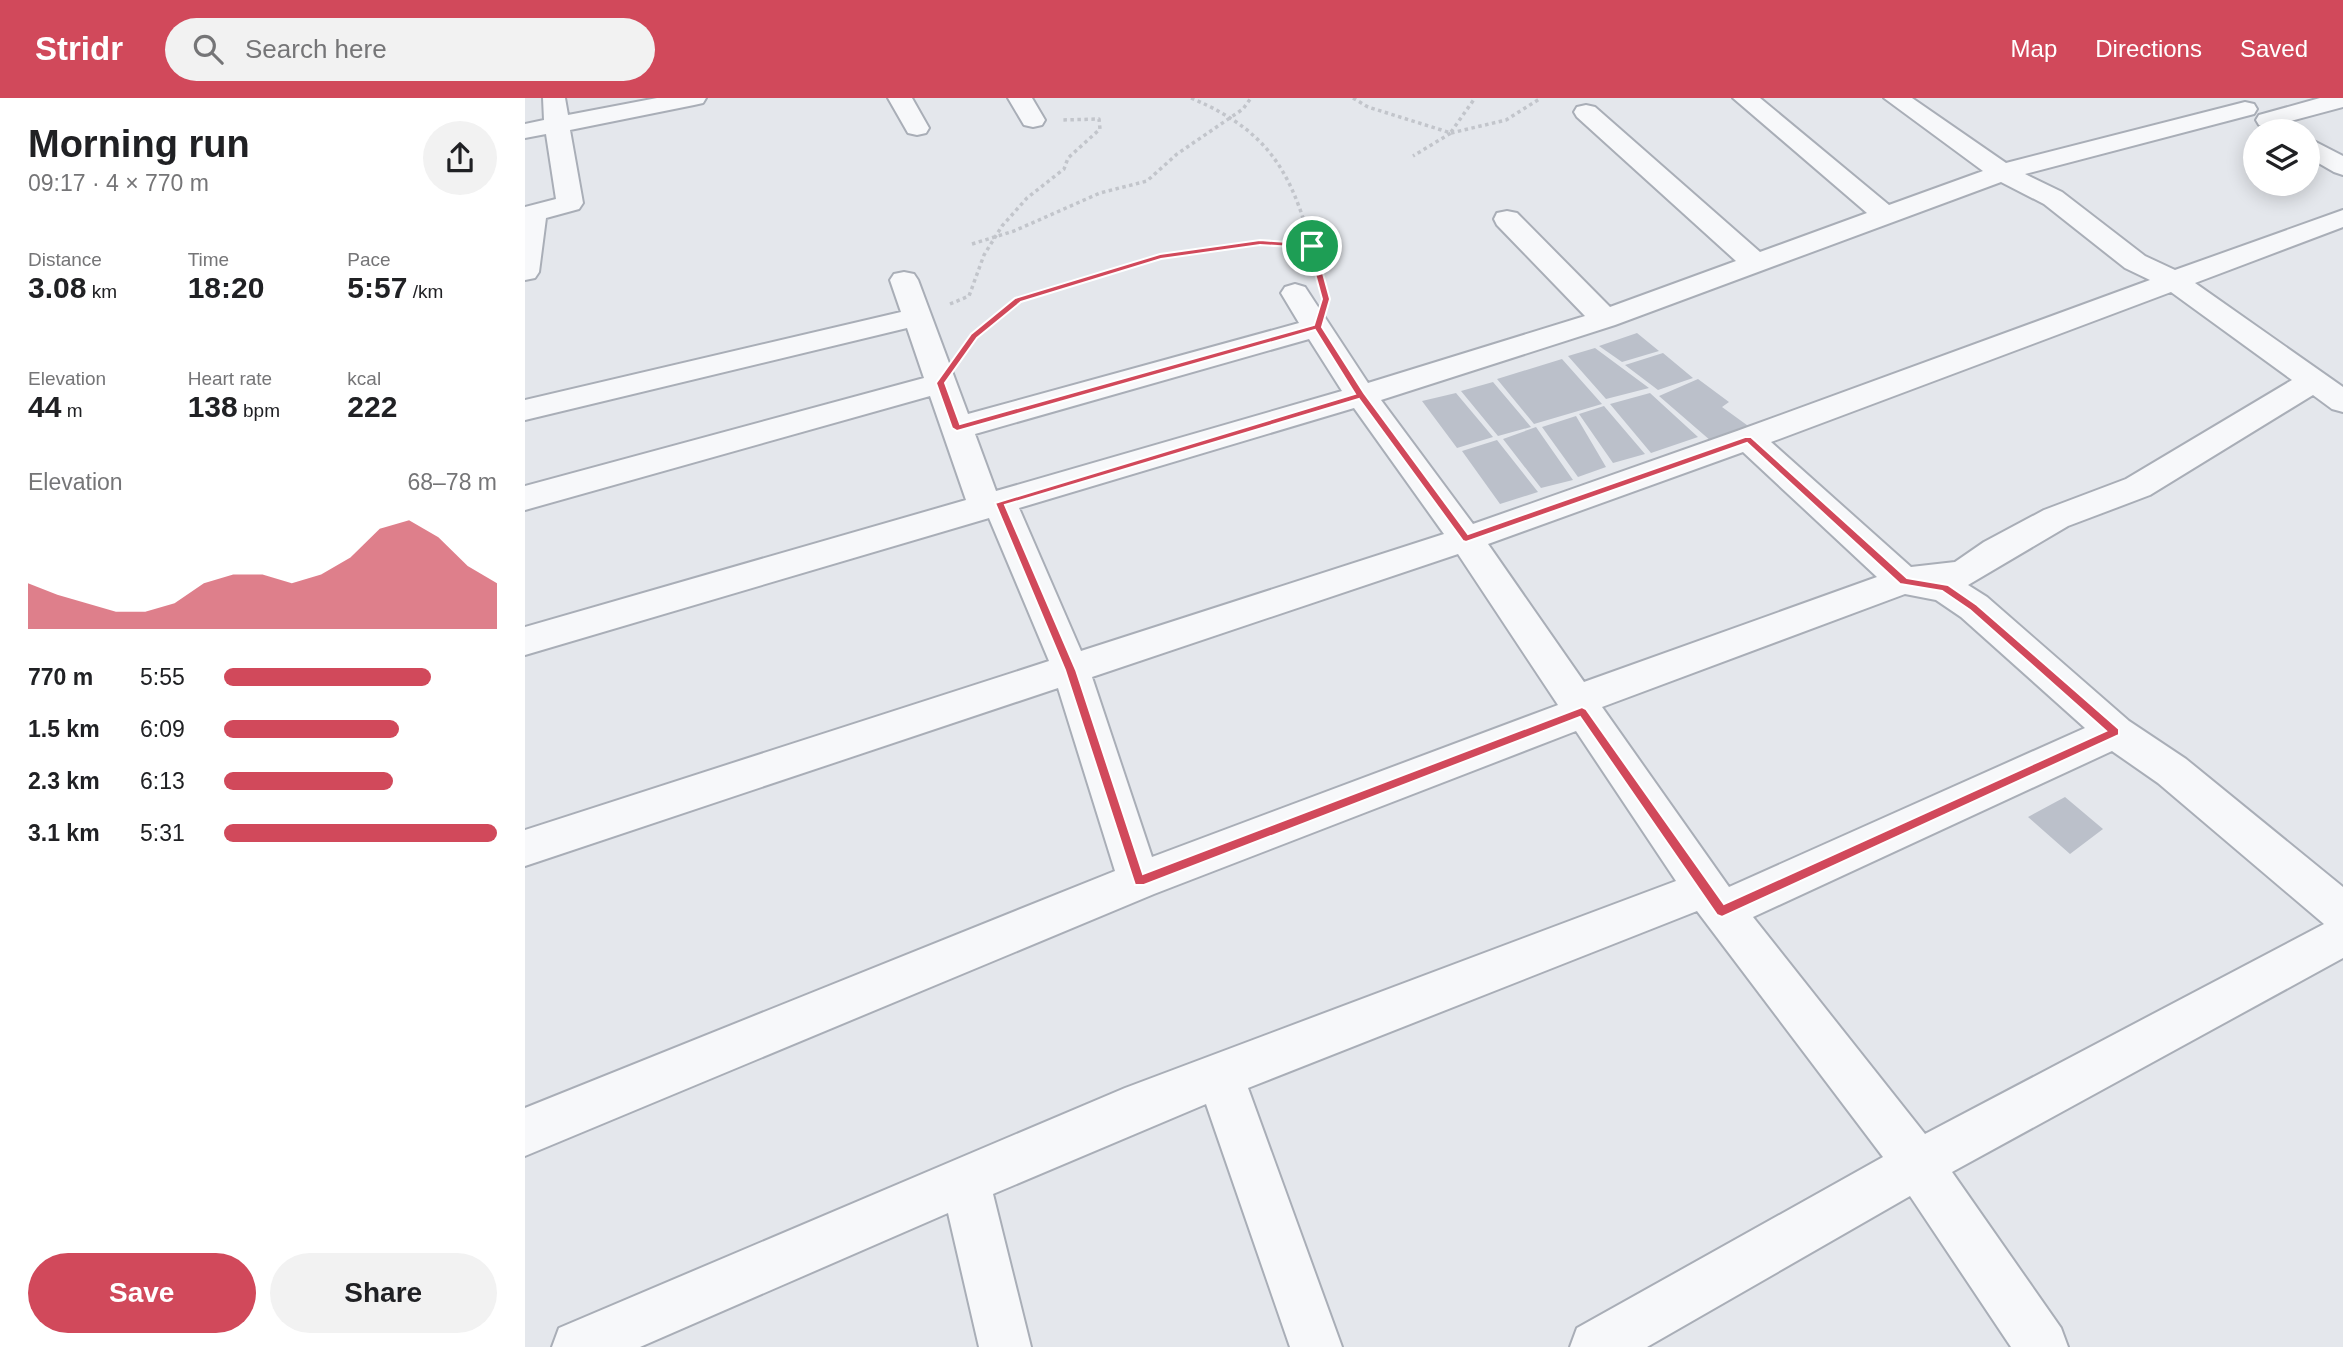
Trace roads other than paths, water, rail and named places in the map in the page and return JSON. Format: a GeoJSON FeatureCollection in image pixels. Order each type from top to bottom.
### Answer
{"type":"FeatureCollection","features":[{"type":"Feature","properties":{"kind":"street"},"geometry":{"type":"LineString","coordinates":[[525,272],[529,214],[570,203],[554,98]]}},
{"type":"Feature","properties":{"kind":"street"},"geometry":{"type":"LineString","coordinates":[[525,131],[694,98]]}},
{"type":"Feature","properties":{"kind":"street"},"geometry":{"type":"LineString","coordinates":[[900,98],[917,128]]}},
{"type":"Feature","properties":{"kind":"street"},"geometry":{"type":"LineString","coordinates":[[1020,98],[1033,120]]}},
{"type":"Feature","properties":{"kind":"street"},"geometry":{"type":"LineString","coordinates":[[1745,98],[1885,215]]}},
{"type":"Feature","properties":{"kind":"street"},"geometry":{"type":"LineString","coordinates":[[525,1132],[1139,881],[1904,581],[1963,575],[1996,551],[2056,518],[2138,487],[2334,391],[2173,280],[2135,262],[2053,198],[2003,173],[1896,98]]}},
{"type":"Feature","properties":{"kind":"street"},"geometry":{"type":"LineString","coordinates":[[525,641],[1361,396],[1605,319],[2003,173],[2257,114],[2343,99]]}},
{"type":"Feature","properties":{"kind":"street"},"geometry":{"type":"LineString","coordinates":[[1586,112],[1755,263]]}},
{"type":"Feature","properties":{"kind":"street"},"geometry":{"type":"LineString","coordinates":[[2320,153],[2343,167]]}},
{"type":"Feature","properties":{"kind":"street"},"geometry":{"type":"LineString","coordinates":[[525,848],[1466,539],[1748,439],[2343,218]]}},
{"type":"Feature","properties":{"kind":"street"},"geometry":{"type":"LineString","coordinates":[[1507,219],[1605,319]]}},
{"type":"Feature","properties":{"kind":"street"},"geometry":{"type":"LineString","coordinates":[[904,279],[957,428],[1071,670],[1139,881]]}},
{"type":"Feature","properties":{"kind":"street"},"geometry":{"type":"LineString","coordinates":[[1295,293],[1361,396],[1466,539],[1714,900],[1918,1164],[2042,1347]]}},
{"type":"Feature","properties":{"kind":"street"},"geometry":{"type":"LineString","coordinates":[[525,410],[917,317]]}},
{"type":"Feature","properties":{"kind":"street"},"geometry":{"type":"LineString","coordinates":[[957,428],[1318,327]]}},
{"type":"Feature","properties":{"kind":"street"},"geometry":{"type":"LineString","coordinates":[[525,498],[941,383]]}},
{"type":"Feature","properties":{"kind":"street"},"geometry":{"type":"LineString","coordinates":[[1748,439],[1904,581],[1945,588],[1974,607],[2115,732],[2172,771],[2343,913]]}},
{"type":"Feature","properties":{"kind":"street"},"geometry":{"type":"LineString","coordinates":[[578,1347],[1125,1112],[1714,900],[2115,732]]}},
{"type":"Feature","properties":{"kind":"street"},"geometry":{"type":"LineString","coordinates":[[1596,1347],[1918,1164],[2343,936]]}},
{"type":"Feature","properties":{"kind":"street"},"geometry":{"type":"LineString","coordinates":[[1221,1078],[1316,1347]]}},
{"type":"Feature","properties":{"kind":"street"},"geometry":{"type":"LineString","coordinates":[[965,1181],[1005,1347]]}}]}
